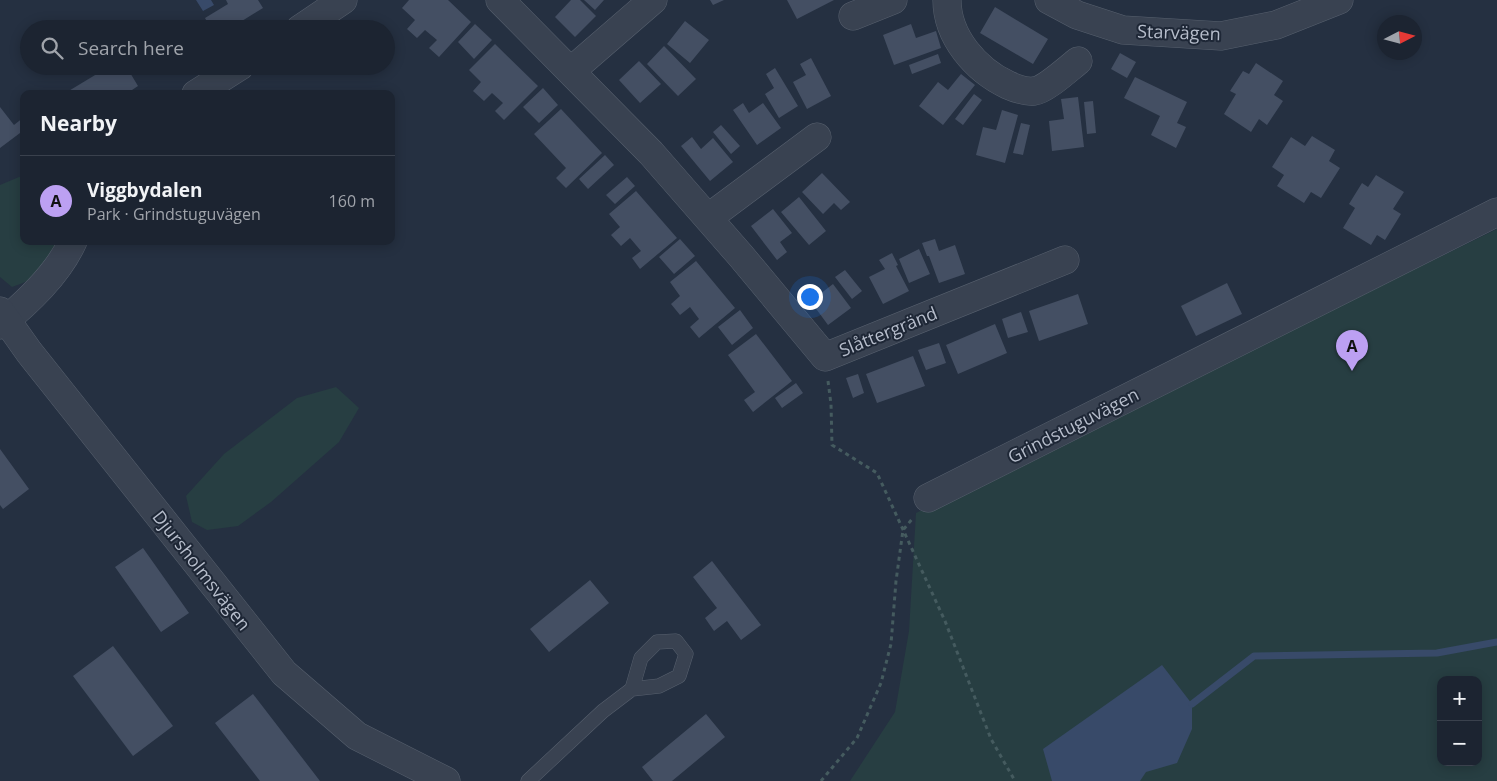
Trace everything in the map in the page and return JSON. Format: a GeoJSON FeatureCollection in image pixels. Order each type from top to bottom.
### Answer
{"type":"FeatureCollection","features":[{"type":"Feature","properties":{"kind":"street"},"geometry":{"type":"LineString","coordinates":[[313,20],[343,0]]}},
{"type":"Feature","properties":{"kind":"street","name":"Slåttergränd"},"geometry":{"type":"LineString","coordinates":[[500,0],[651,152],[825,356],[1065,260]]}},
{"type":"Feature","properties":{"kind":"street"},"geometry":{"type":"LineString","coordinates":[[572,71],[653,0]]}},
{"type":"Feature","properties":{"kind":"street"},"geometry":{"type":"LineString","coordinates":[[853,16],[893,0]]}},
{"type":"Feature","properties":{"kind":"street"},"geometry":{"type":"LineString","coordinates":[[946,0],[947,9],[957,38],[971,60],[994,79],[1020,90],[1036,91],[1055,80],[1078,61]]}},
{"type":"Feature","properties":{"kind":"street","name":"Starvägen"},"geometry":{"type":"LineString","coordinates":[[1049,0],[1077,15],[1123,30],[1221,36],[1276,25],[1339,0]]}},
{"type":"Feature","properties":{"kind":"street"},"geometry":{"type":"LineString","coordinates":[[202,90],[226,75]]}},
{"type":"Feature","properties":{"kind":"street"},"geometry":{"type":"LineString","coordinates":[[708,218],[817,137]]}},
{"type":"Feature","properties":{"kind":"street","name":"Grindstuguvägen"},"geometry":{"type":"LineString","coordinates":[[928,498],[1497,212]]}},
{"type":"Feature","properties":{"kind":"street"},"geometry":{"type":"LineString","coordinates":[[2,319],[47,281],[71,245]]}},
{"type":"Feature","properties":{"kind":"street","name":"Djursholmsvägen"},"geometry":{"type":"LineString","coordinates":[[2,319],[284,674],[357,736],[446,781]]}},
{"type":"Feature","properties":{"kind":"lane"},"geometry":{"type":"LineString","coordinates":[[528,781],[603,711],[632,689]]}},
{"type":"Feature","properties":{"kind":"path"},"geometry":{"type":"LineString","coordinates":[[825,356],[831,404],[832,445],[877,473],[945,620],[991,739],[1014,781]]}},
{"type":"Feature","properties":{"kind":"path"},"geometry":{"type":"LineString","coordinates":[[821,781],[856,738],[881,683],[891,644],[896,582],[903,530],[928,498]]}},
{"type":"Feature","properties":{"kind":"green space"},"geometry":{"type":"Polygon","coordinates":[[[20,177],[20,245],[55,245],[50,258],[41,271],[29,280],[12,287],[0,277],[0,185],[20,177]]]}},
{"type":"Feature","properties":{"kind":"green space"},"geometry":{"type":"Polygon","coordinates":[[[1497,229],[1497,781],[850,781],[895,712],[909,631],[916,513],[1497,229]]]}},
{"type":"Feature","properties":{"kind":"green space"},"geometry":{"type":"Polygon","coordinates":[[[336,387],[359,408],[339,442],[271,502],[238,526],[207,530],[192,522],[186,496],[224,454],[297,398],[336,387]]]}},
{"type":"Feature","properties":{"kind":"water"},"geometry":{"type":"Polygon","coordinates":[[[196,0],[211,0],[214,5],[203,11],[196,0]]]}},
{"type":"Feature","properties":{"kind":"water"},"geometry":{"type":"Polygon","coordinates":[[[1162,665],[1192,704],[1192,729],[1177,763],[1146,772],[1140,781],[1052,781],[1043,749],[1162,665]]]}},
{"type":"Feature","properties":{"kind":"building"},"geometry":{"type":"Polygon","coordinates":[[[226,0],[258,0],[263,8],[244,20],[206,20],[205,18],[228,4],[226,0]]]}},
{"type":"Feature","properties":{"kind":"building"},"geometry":{"type":"Polygon","coordinates":[[[409,0],[448,0],[471,22],[439,57],[429,48],[437,40],[425,30],[417,38],[407,29],[415,20],[402,8],[409,0]]]}},
{"type":"Feature","properties":{"kind":"building"},"geometry":{"type":"Polygon","coordinates":[[[571,0],[580,0],[596,16],[575,37],[555,17],[571,0]]]}},
{"type":"Feature","properties":{"kind":"building"},"geometry":{"type":"Polygon","coordinates":[[[584,0],[604,0],[595,10],[584,0]]]}},
{"type":"Feature","properties":{"kind":"building"},"geometry":{"type":"Polygon","coordinates":[[[710,0],[724,0],[713,5],[710,0]]]}},
{"type":"Feature","properties":{"kind":"building"},"geometry":{"type":"Polygon","coordinates":[[[787,0],[834,0],[797,19],[787,0]]]}},
{"type":"Feature","properties":{"kind":"building"},"geometry":{"type":"Polygon","coordinates":[[[995,7],[1048,39],[1033,64],[980,33],[995,7]]]}},
{"type":"Feature","properties":{"kind":"building"},"geometry":{"type":"Polygon","coordinates":[[[685,21],[709,40],[690,63],[667,44],[685,21]]]}},
{"type":"Feature","properties":{"kind":"building"},"geometry":{"type":"Polygon","coordinates":[[[475,24],[492,40],[474,59],[458,42],[475,24]]]}},
{"type":"Feature","properties":{"kind":"building"},"geometry":{"type":"Polygon","coordinates":[[[911,24],[916,38],[936,31],[941,48],[894,65],[883,35],[911,24]]]}},
{"type":"Feature","properties":{"kind":"building"},"geometry":{"type":"Polygon","coordinates":[[[495,44],[538,86],[504,120],[495,111],[503,103],[492,93],[484,101],[473,91],[481,82],[469,70],[495,44]]]}},
{"type":"Feature","properties":{"kind":"building"},"geometry":{"type":"Polygon","coordinates":[[[664,46],[696,79],[678,96],[647,64],[664,46]]]}},
{"type":"Feature","properties":{"kind":"building"},"geometry":{"type":"Polygon","coordinates":[[[1120,53],[1136,62],[1127,78],[1111,69],[1120,53]]]}},
{"type":"Feature","properties":{"kind":"building"},"geometry":{"type":"Polygon","coordinates":[[[938,54],[941,63],[912,74],[909,65],[938,54]]]}},
{"type":"Feature","properties":{"kind":"building"},"geometry":{"type":"Polygon","coordinates":[[[811,58],[831,96],[807,109],[793,82],[806,75],[800,64],[811,58]]]}},
{"type":"Feature","properties":{"kind":"building"},"geometry":{"type":"Polygon","coordinates":[[[639,61],[661,84],[640,103],[619,80],[639,61]]]}},
{"type":"Feature","properties":{"kind":"building"},"geometry":{"type":"Polygon","coordinates":[[[1256,63],[1283,81],[1274,95],[1283,101],[1267,125],[1259,119],[1251,132],[1224,114],[1236,94],[1230,91],[1243,71],[1249,74],[1256,63]]]}},
{"type":"Feature","properties":{"kind":"building"},"geometry":{"type":"Polygon","coordinates":[[[775,68],[798,106],[779,118],[765,94],[774,88],[766,74],[775,68]]]}},
{"type":"Feature","properties":{"kind":"building"},"geometry":{"type":"Polygon","coordinates":[[[961,74],[975,85],[943,125],[919,106],[938,82],[948,90],[961,74]]]}},
{"type":"Feature","properties":{"kind":"building"},"geometry":{"type":"Polygon","coordinates":[[[95,75],[131,75],[138,86],[132,90],[70,90],[95,75]]]}},
{"type":"Feature","properties":{"kind":"building"},"geometry":{"type":"Polygon","coordinates":[[[1135,77],[1187,102],[1177,123],[1186,127],[1176,148],[1151,135],[1160,116],[1124,98],[1135,77]]]}},
{"type":"Feature","properties":{"kind":"building"},"geometry":{"type":"Polygon","coordinates":[[[543,88],[558,105],[539,123],[523,107],[543,88]]]}},
{"type":"Feature","properties":{"kind":"building"},"geometry":{"type":"Polygon","coordinates":[[[974,94],[982,100],[963,125],[955,119],[974,94]]]}},
{"type":"Feature","properties":{"kind":"building"},"geometry":{"type":"Polygon","coordinates":[[[1078,97],[1084,147],[1052,151],[1049,121],[1064,119],[1061,99],[1078,97]]]}},
{"type":"Feature","properties":{"kind":"building"},"geometry":{"type":"Polygon","coordinates":[[[1093,101],[1096,133],[1087,134],[1084,102],[1093,101]]]}},
{"type":"Feature","properties":{"kind":"building"},"geometry":{"type":"Polygon","coordinates":[[[743,103],[749,113],[763,103],[781,128],[757,145],[733,110],[743,103]]]}},
{"type":"Feature","properties":{"kind":"building"},"geometry":{"type":"Polygon","coordinates":[[[0,107],[14,125],[20,120],[20,133],[0,148],[0,107]]]}},
{"type":"Feature","properties":{"kind":"building"},"geometry":{"type":"Polygon","coordinates":[[[561,109],[602,153],[566,188],[556,178],[566,168],[534,134],[561,109]]]}},
{"type":"Feature","properties":{"kind":"building"},"geometry":{"type":"Polygon","coordinates":[[[1002,110],[1018,115],[1005,163],[976,155],[983,127],[996,130],[1002,110]]]}},
{"type":"Feature","properties":{"kind":"building"},"geometry":{"type":"Polygon","coordinates":[[[1021,123],[1030,125],[1023,155],[1013,153],[1021,123]]]}},
{"type":"Feature","properties":{"kind":"building"},"geometry":{"type":"Polygon","coordinates":[[[721,125],[740,146],[731,154],[713,132],[721,125]]]}},
{"type":"Feature","properties":{"kind":"building"},"geometry":{"type":"Polygon","coordinates":[[[1312,136],[1335,150],[1329,161],[1340,168],[1321,198],[1311,192],[1304,203],[1277,186],[1284,175],[1272,167],[1291,137],[1305,146],[1312,136]]]}},
{"type":"Feature","properties":{"kind":"building"},"geometry":{"type":"Polygon","coordinates":[[[692,137],[701,149],[713,138],[733,162],[710,181],[681,146],[692,137]]]}},
{"type":"Feature","properties":{"kind":"building"},"geometry":{"type":"Polygon","coordinates":[[[605,155],[614,165],[588,189],[579,179],[605,155]]]}},
{"type":"Feature","properties":{"kind":"building"},"geometry":{"type":"Polygon","coordinates":[[[822,173],[850,202],[841,210],[834,203],[823,214],[802,192],[822,173]]]}},
{"type":"Feature","properties":{"kind":"building"},"geometry":{"type":"Polygon","coordinates":[[[1376,175],[1404,192],[1393,209],[1401,214],[1385,240],[1377,235],[1371,245],[1343,228],[1355,208],[1349,204],[1362,183],[1368,187],[1376,175]]]}},
{"type":"Feature","properties":{"kind":"building"},"geometry":{"type":"Polygon","coordinates":[[[627,177],[635,186],[615,204],[606,195],[627,177]]]}},
{"type":"Feature","properties":{"kind":"building"},"geometry":{"type":"Polygon","coordinates":[[[636,191],[677,238],[640,269],[632,258],[641,251],[630,238],[621,246],[611,235],[620,227],[609,214],[636,191]]]}},
{"type":"Feature","properties":{"kind":"building"},"geometry":{"type":"Polygon","coordinates":[[[799,197],[826,231],[809,245],[781,212],[799,197]]]}},
{"type":"Feature","properties":{"kind":"building"},"geometry":{"type":"Polygon","coordinates":[[[773,209],[792,233],[780,242],[787,252],[777,260],[751,226],[773,209]]]}},
{"type":"Feature","properties":{"kind":"building"},"geometry":{"type":"Polygon","coordinates":[[[680,239],[695,256],[674,274],[659,257],[680,239]]]}},
{"type":"Feature","properties":{"kind":"building"},"geometry":{"type":"Polygon","coordinates":[[[935,239],[939,251],[955,245],[965,274],[939,283],[922,243],[935,239]]]}},
{"type":"Feature","properties":{"kind":"building"},"geometry":{"type":"Polygon","coordinates":[[[919,249],[930,274],[909,283],[899,259],[919,249]]]}},
{"type":"Feature","properties":{"kind":"building"},"geometry":{"type":"Polygon","coordinates":[[[892,253],[898,265],[896,266],[909,291],[883,304],[869,277],[885,269],[879,260],[892,253]]]}},
{"type":"Feature","properties":{"kind":"building"},"geometry":{"type":"Polygon","coordinates":[[[696,261],[735,308],[699,338],[690,327],[699,319],[690,307],[680,315],[671,304],[680,296],[670,282],[696,261]]]}},
{"type":"Feature","properties":{"kind":"building"},"geometry":{"type":"Polygon","coordinates":[[[845,270],[862,291],[852,299],[835,277],[845,270]]]}},
{"type":"Feature","properties":{"kind":"building"},"geometry":{"type":"Polygon","coordinates":[[[1227,283],[1242,314],[1196,336],[1181,306],[1227,283]]]}},
{"type":"Feature","properties":{"kind":"building"},"geometry":{"type":"Polygon","coordinates":[[[812,284],[820,294],[833,284],[851,308],[828,325],[803,291],[812,284]]]}},
{"type":"Feature","properties":{"kind":"building"},"geometry":{"type":"Polygon","coordinates":[[[1078,294],[1088,324],[1039,341],[1029,311],[1078,294]]]}},
{"type":"Feature","properties":{"kind":"building"},"geometry":{"type":"Polygon","coordinates":[[[740,310],[753,328],[732,345],[718,327],[740,310]]]}},
{"type":"Feature","properties":{"kind":"building"},"geometry":{"type":"Polygon","coordinates":[[[1021,312],[1028,332],[1008,338],[1002,319],[1021,312]]]}},
{"type":"Feature","properties":{"kind":"building"},"geometry":{"type":"Polygon","coordinates":[[[995,324],[1007,353],[958,374],[946,345],[995,324]]]}},
{"type":"Feature","properties":{"kind":"building"},"geometry":{"type":"Polygon","coordinates":[[[756,334],[792,381],[753,412],[744,400],[755,392],[728,355],[756,334]]]}},
{"type":"Feature","properties":{"kind":"building"},"geometry":{"type":"Polygon","coordinates":[[[939,343],[946,363],[926,370],[918,350],[939,343]]]}},
{"type":"Feature","properties":{"kind":"building"},"geometry":{"type":"Polygon","coordinates":[[[913,356],[925,386],[877,403],[866,374],[913,356]]]}},
{"type":"Feature","properties":{"kind":"building"},"geometry":{"type":"Polygon","coordinates":[[[858,374],[864,393],[853,398],[846,378],[858,374]]]}},
{"type":"Feature","properties":{"kind":"building"},"geometry":{"type":"Polygon","coordinates":[[[796,383],[803,393],[782,408],[775,398],[796,383]]]}},
{"type":"Feature","properties":{"kind":"building"},"geometry":{"type":"Polygon","coordinates":[[[0,449],[29,489],[3,509],[0,505],[0,449]]]}},
{"type":"Feature","properties":{"kind":"building"},"geometry":{"type":"Polygon","coordinates":[[[143,548],[189,613],[161,632],[115,567],[143,548]]]}},
{"type":"Feature","properties":{"kind":"building"},"geometry":{"type":"Polygon","coordinates":[[[712,561],[761,625],[741,640],[727,621],[714,631],[705,618],[717,608],[693,577],[712,561]]]}},
{"type":"Feature","properties":{"kind":"building"},"geometry":{"type":"Polygon","coordinates":[[[590,580],[609,603],[549,652],[530,629],[590,580]]]}},
{"type":"Feature","properties":{"kind":"building"},"geometry":{"type":"Polygon","coordinates":[[[113,646],[173,726],[133,756],[73,676],[113,646]]]}},
{"type":"Feature","properties":{"kind":"building"},"geometry":{"type":"Polygon","coordinates":[[[253,694],[320,781],[260,781],[215,723],[253,694]]]}},
{"type":"Feature","properties":{"kind":"building"},"geometry":{"type":"Polygon","coordinates":[[[706,714],[725,737],[672,781],[653,781],[642,767],[706,714]]]}},
{"type":"Feature","properties":{"kind":"waterway"},"geometry":{"type":"LineString","coordinates":[[1192,704],[1254,656],[1437,653],[1497,642]]}},
{"type":"Feature","properties":{"kind":"place","name":"Viggbydalen"},"geometry":{"type":"Point","coordinates":[1352,371]}}]}
